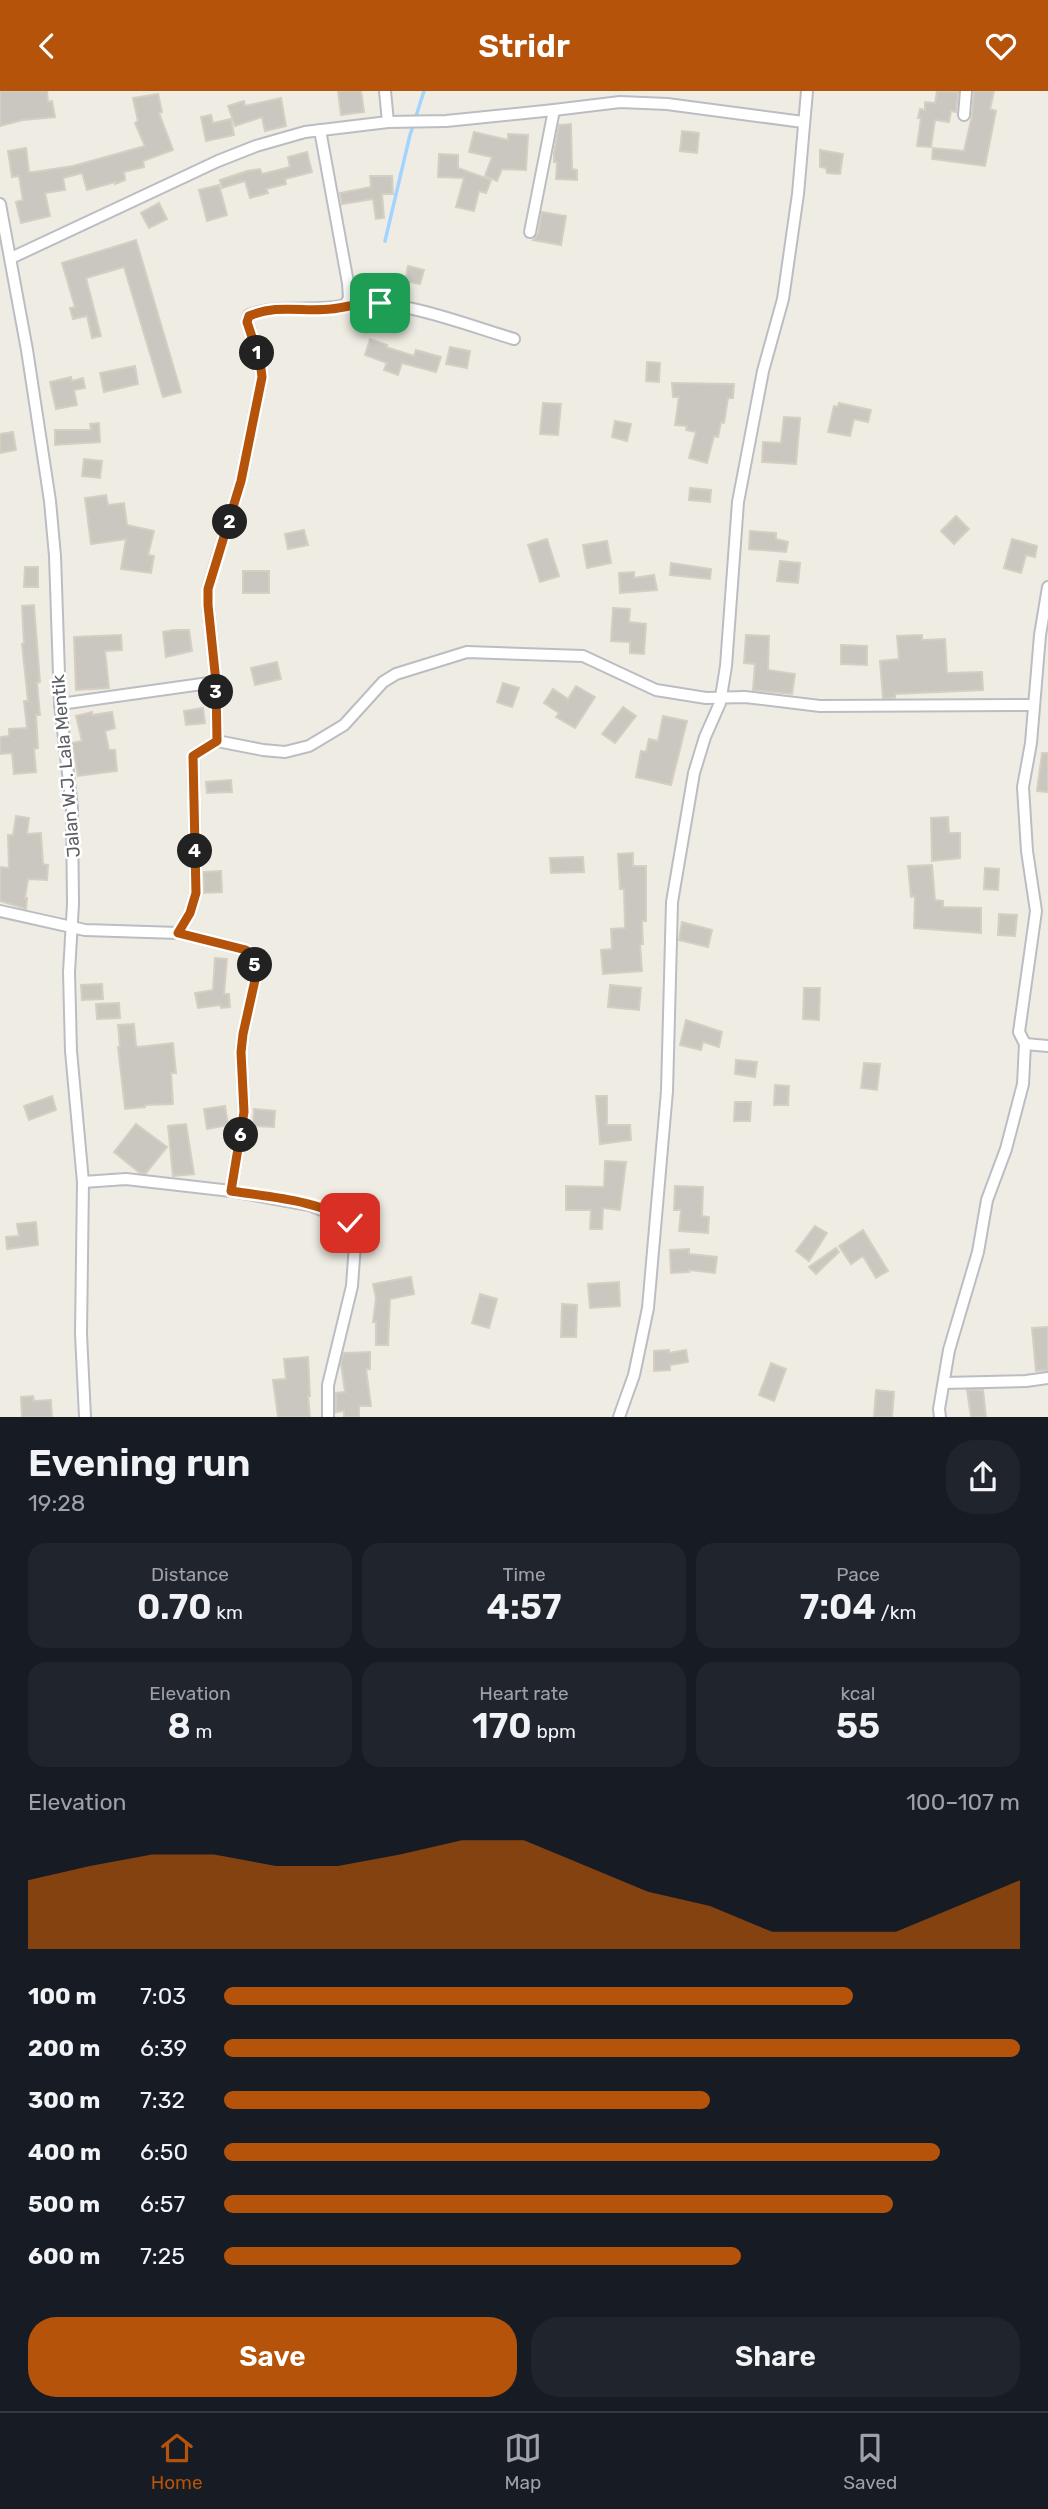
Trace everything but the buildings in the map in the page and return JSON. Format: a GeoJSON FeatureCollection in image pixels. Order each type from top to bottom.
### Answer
{"type":"FeatureCollection","features":[{"type":"Feature","properties":{"kind":"street"},"geometry":{"type":"LineString","coordinates":[[385,91],[388,122]]}},
{"type":"Feature","properties":{"kind":"street"},"geometry":{"type":"LineString","coordinates":[[667,104],[668,91]]}},
{"type":"Feature","properties":{"kind":"street"},"geometry":{"type":"LineString","coordinates":[[619,1417],[634,1375],[648,1308],[667,1091],[674,890],[694,772],[721,697],[726,666],[738,502],[763,371],[783,299],[807,91]]}},
{"type":"Feature","properties":{"kind":"street"},"geometry":{"type":"LineString","coordinates":[[964,115],[966,91]]}},
{"type":"Feature","properties":{"kind":"street"},"geometry":{"type":"LineString","coordinates":[[11,258],[218,161],[281,137],[320,130],[388,122],[446,121],[620,102],[667,104],[803,122]]}},
{"type":"Feature","properties":{"kind":"street"},"geometry":{"type":"LineString","coordinates":[[530,232],[554,110]]}},
{"type":"Feature","properties":{"kind":"street"},"geometry":{"type":"LineString","coordinates":[[320,130],[348,283],[349,298],[345,306]]}},
{"type":"Feature","properties":{"kind":"street","name":"Jalan W.J. Lala Mentik"},"geometry":{"type":"LineString","coordinates":[[0,204],[27,350],[50,501],[55,556],[60,704],[72,808],[74,870],[69,972],[71,1051],[83,1182],[81,1334],[85,1417]]}},
{"type":"Feature","properties":{"kind":"street"},"geometry":{"type":"LineString","coordinates":[[217,741],[216,682],[208,589],[241,481],[262,377],[260,361],[247,322],[249,316],[261,310],[331,309],[362,302],[406,308],[514,339]]}},
{"type":"Feature","properties":{"kind":"street"},"geometry":{"type":"LineString","coordinates":[[940,1417],[949,1350],[978,1252],[987,1200],[1006,1149],[1023,1084],[1024,1044],[1019,1032],[1036,911],[1027,851],[1023,787],[1031,743],[1033,705],[1044,636],[1048,587]]}},
{"type":"Feature","properties":{"kind":"street"},"geometry":{"type":"LineString","coordinates":[[178,933],[190,913],[196,893],[193,756],[217,741],[285,752],[309,746],[344,725],[383,682],[396,674],[467,652],[583,656],[597,660],[656,690],[706,698],[820,706],[1033,705]]}},
{"type":"Feature","properties":{"kind":"street"},"geometry":{"type":"LineString","coordinates":[[60,704],[216,682]]}},
{"type":"Feature","properties":{"kind":"street"},"geometry":{"type":"LineString","coordinates":[[0,911],[72,928],[102,932],[178,933],[246,950],[253,957],[257,971],[241,1052],[244,1112],[231,1191]]}},
{"type":"Feature","properties":{"kind":"street"},"geometry":{"type":"LineString","coordinates":[[1024,1044],[1048,1046]]}},
{"type":"Feature","properties":{"kind":"street"},"geometry":{"type":"LineString","coordinates":[[83,1182],[126,1179],[231,1191],[309,1205],[345,1219],[353,1230],[355,1260],[352,1286],[328,1385],[328,1417]]}},
{"type":"Feature","properties":{"kind":"street"},"geometry":{"type":"LineString","coordinates":[[944,1383],[1048,1378]]}},
{"type":"Feature","properties":{"kind":"waterway"},"geometry":{"type":"LineString","coordinates":[[385,241],[410,135],[424,91]]}},
{"type":"Feature","properties":{"kind":"route"},"geometry":{"type":"LineString","coordinates":[[350,1223],[340,1216],[309,1205],[231,1191],[244,1112],[241,1052],[243,1034],[257,971],[253,957],[246,950],[178,933],[186,923],[196,893],[193,756],[217,741],[216,682],[208,589],[241,481],[262,377],[260,361],[247,322],[249,316],[261,310],[331,309],[362,302],[380,303]]}}]}
